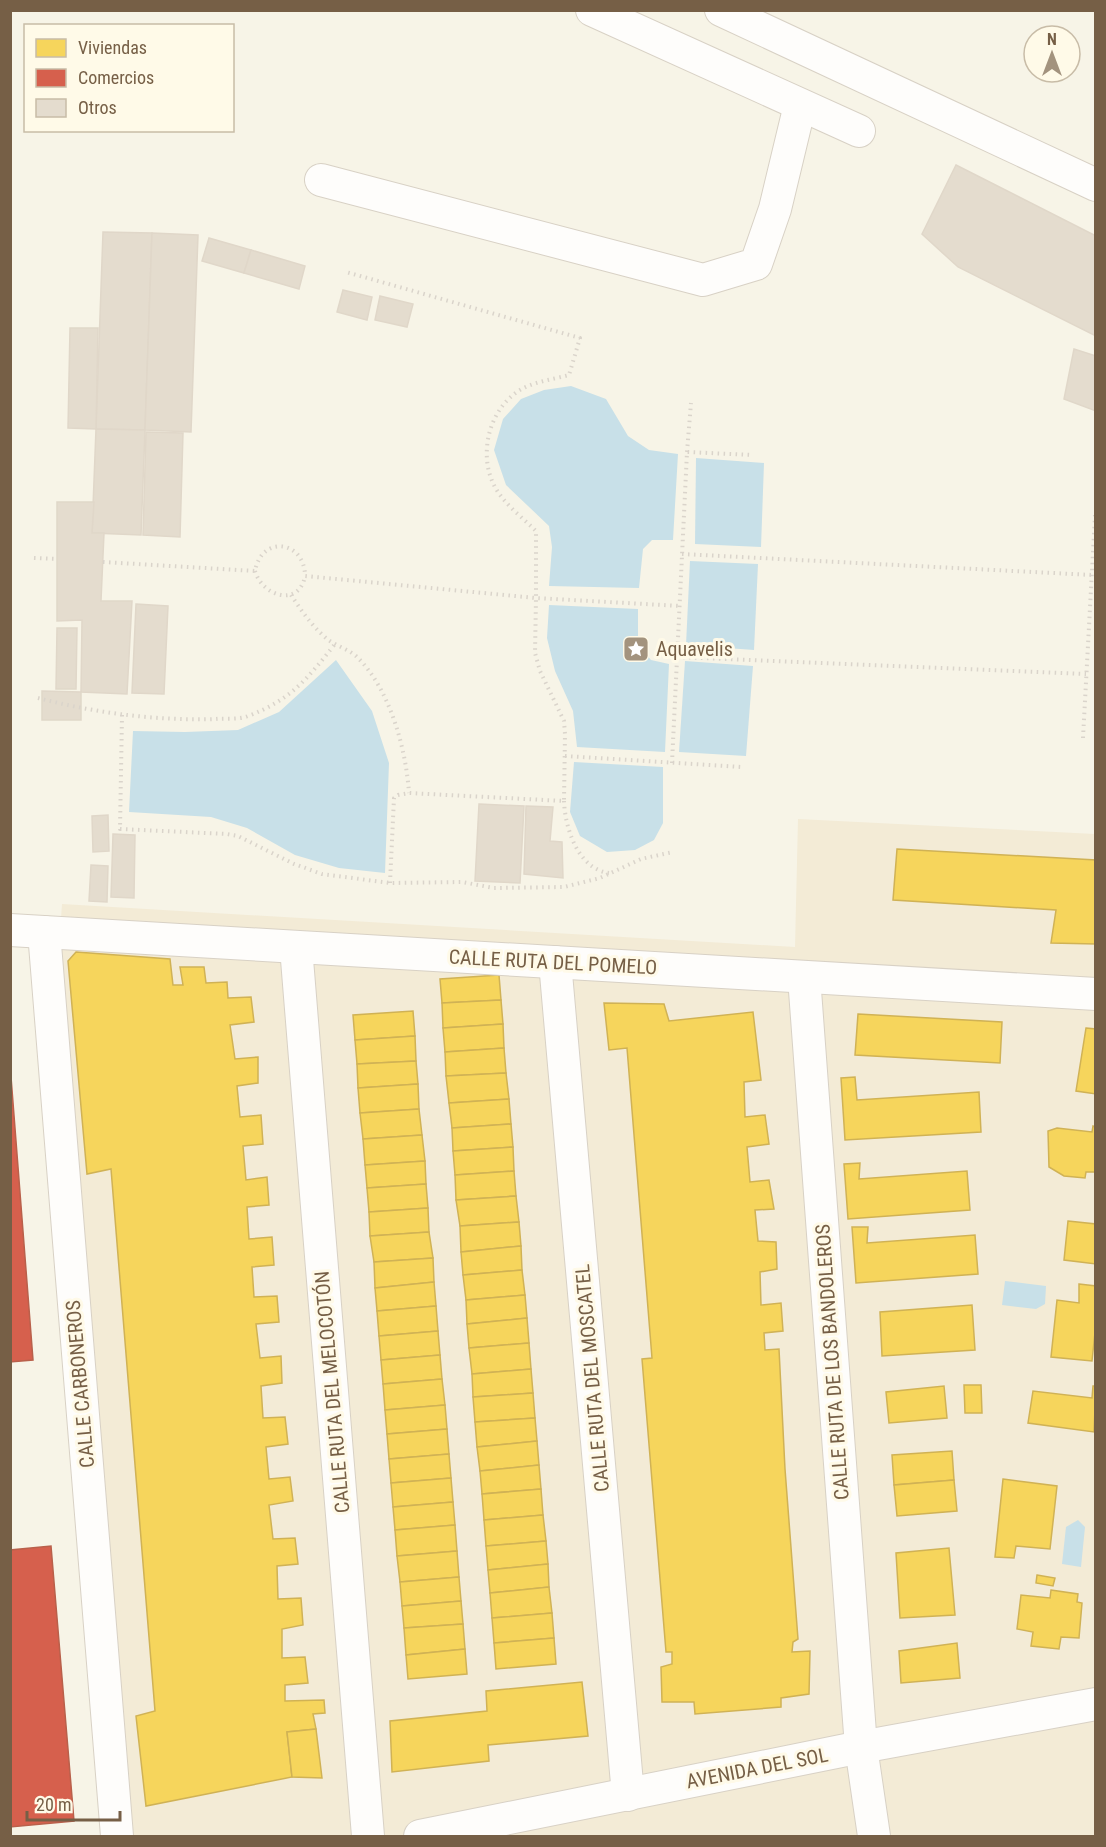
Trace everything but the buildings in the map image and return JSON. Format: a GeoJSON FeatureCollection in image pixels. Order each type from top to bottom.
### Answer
{"type":"FeatureCollection","features":[{"type":"Feature","properties":{"kind":"street"},"geometry":{"type":"LineString","coordinates":[[592,10],[859,131]]}},
{"type":"Feature","properties":{"kind":"street"},"geometry":{"type":"LineString","coordinates":[[721,10],[1095,185]]}},
{"type":"Feature","properties":{"kind":"street"},"geometry":{"type":"LineString","coordinates":[[321,180],[704,280],[756,264],[775,209],[800,105]]}},
{"type":"Feature","properties":{"kind":"street","name":"CALLE RUTA DEL POMELO"},"geometry":{"type":"LineString","coordinates":[[10,930],[1095,994]]}},
{"type":"Feature","properties":{"kind":"street","name":"CALLE CARBONEROS"},"geometry":{"type":"LineString","coordinates":[[44,933],[117,1836]]}},
{"type":"Feature","properties":{"kind":"street","name":"CALLE RUTA DEL MELOCOTÓN"},"geometry":{"type":"LineString","coordinates":[[296,947],[368,1836]]}},
{"type":"Feature","properties":{"kind":"street","name":"CALLE RUTA DEL MOSCATEL"},"geometry":{"type":"LineString","coordinates":[[555,962],[628,1794]]}},
{"type":"Feature","properties":{"kind":"street","name":"CALLE RUTA DE LOS BANDOLEROS"},"geometry":{"type":"LineString","coordinates":[[804,976],[861,1747],[874,1836]]}},
{"type":"Feature","properties":{"kind":"street","name":"AVENIDA DEL SOL"},"geometry":{"type":"LineString","coordinates":[[420,1836],[861,1747],[1095,1704]]}},
{"type":"Feature","properties":{"kind":"path"},"geometry":{"type":"LineString","coordinates":[[346,272],[580,339],[569,375],[527,386],[513,394],[502,407],[492,423],[487,455],[489,474],[496,490],[536,531],[535,653],[540,671],[564,721],[565,818],[576,847],[592,868],[598,872],[609,873]]}},
{"type":"Feature","properties":{"kind":"path"},"geometry":{"type":"LineString","coordinates":[[672,763],[691,403]]}},
{"type":"Feature","properties":{"kind":"path"},"geometry":{"type":"LineString","coordinates":[[687,452],[753,455]]}},
{"type":"Feature","properties":{"kind":"path"},"geometry":{"type":"LineString","coordinates":[[1083,738],[1095,515]]}},
{"type":"Feature","properties":{"kind":"path"},"geometry":{"type":"LineString","coordinates":[[278,545],[291,549],[301,558],[305,576],[301,588],[291,595],[278,595],[268,590],[255,571],[257,561],[265,551],[278,545]]}},
{"type":"Feature","properties":{"kind":"path"},"geometry":{"type":"LineString","coordinates":[[682,554],[1092,575]]}},
{"type":"Feature","properties":{"kind":"path"},"geometry":{"type":"LineString","coordinates":[[34,558],[57,559]]}},
{"type":"Feature","properties":{"kind":"path"},"geometry":{"type":"LineString","coordinates":[[103,562],[255,571]]}},
{"type":"Feature","properties":{"kind":"path"},"geometry":{"type":"LineString","coordinates":[[305,576],[536,598],[680,606]]}},
{"type":"Feature","properties":{"kind":"path"},"geometry":{"type":"LineString","coordinates":[[291,595],[308,619],[327,638],[356,655],[373,674],[396,725],[408,772],[410,793]]}},
{"type":"Feature","properties":{"kind":"path"},"geometry":{"type":"LineString","coordinates":[[38,698],[72,707],[122,715],[200,719],[245,717],[296,690],[335,644]]}},
{"type":"Feature","properties":{"kind":"path"},"geometry":{"type":"LineString","coordinates":[[677,657],[1086,674]]}},
{"type":"Feature","properties":{"kind":"path"},"geometry":{"type":"LineString","coordinates":[[122,715],[120,829],[238,836],[314,872],[390,883],[462,882],[494,888],[546,888],[581,884],[641,859],[673,852]]}},
{"type":"Feature","properties":{"kind":"path"},"geometry":{"type":"LineString","coordinates":[[565,756],[741,767]]}},
{"type":"Feature","properties":{"kind":"path"},"geometry":{"type":"LineString","coordinates":[[390,883],[394,798],[398,795],[410,793],[564,801]]}},
{"type":"Feature","properties":{"kind":"shaded area"},"geometry":{"type":"Polygon","coordinates":[[[798,819],[1095,834],[1095,1836],[131,1836],[57,973],[62,904],[795,947],[798,819]]]}},
{"type":"Feature","properties":{"kind":"water"},"geometry":{"type":"Polygon","coordinates":[[[571,386],[606,399],[628,436],[649,450],[678,454],[673,540],[652,540],[643,549],[639,588],[549,586],[552,547],[549,526],[506,485],[494,450],[503,419],[521,399],[544,390],[571,386]]]}},
{"type":"Feature","properties":{"kind":"water"},"geometry":{"type":"Polygon","coordinates":[[[696,458],[764,463],[761,547],[695,544],[696,458]]]}},
{"type":"Feature","properties":{"kind":"water"},"geometry":{"type":"Polygon","coordinates":[[[690,561],[758,564],[754,650],[686,645],[690,561]]]}},
{"type":"Feature","properties":{"kind":"water"},"geometry":{"type":"Polygon","coordinates":[[[549,605],[638,609],[638,645],[651,660],[669,664],[665,752],[577,747],[573,711],[555,671],[547,638],[549,605]]]}},
{"type":"Feature","properties":{"kind":"water"},"geometry":{"type":"Polygon","coordinates":[[[336,660],[372,711],[389,763],[385,873],[339,868],[295,855],[247,828],[211,817],[129,812],[133,731],[238,730],[279,712],[336,660]]]}},
{"type":"Feature","properties":{"kind":"water"},"geometry":{"type":"Polygon","coordinates":[[[685,661],[753,666],[746,756],[679,752],[685,661]]]}},
{"type":"Feature","properties":{"kind":"water"},"geometry":{"type":"Polygon","coordinates":[[[574,762],[663,767],[663,823],[654,840],[635,850],[607,852],[580,836],[570,812],[574,762]]]}},
{"type":"Feature","properties":{"kind":"water"},"geometry":{"type":"Polygon","coordinates":[[[1005,1281],[1046,1286],[1045,1304],[1036,1309],[1002,1305],[1005,1281]]]}},
{"type":"Feature","properties":{"kind":"water"},"geometry":{"type":"Polygon","coordinates":[[[1078,1520],[1085,1527],[1081,1567],[1062,1564],[1066,1527],[1078,1520]]]}},
{"type":"Feature","properties":{"kind":"place","name":"Aquavelis"},"geometry":{"type":"Point","coordinates":[636,649]}}]}
